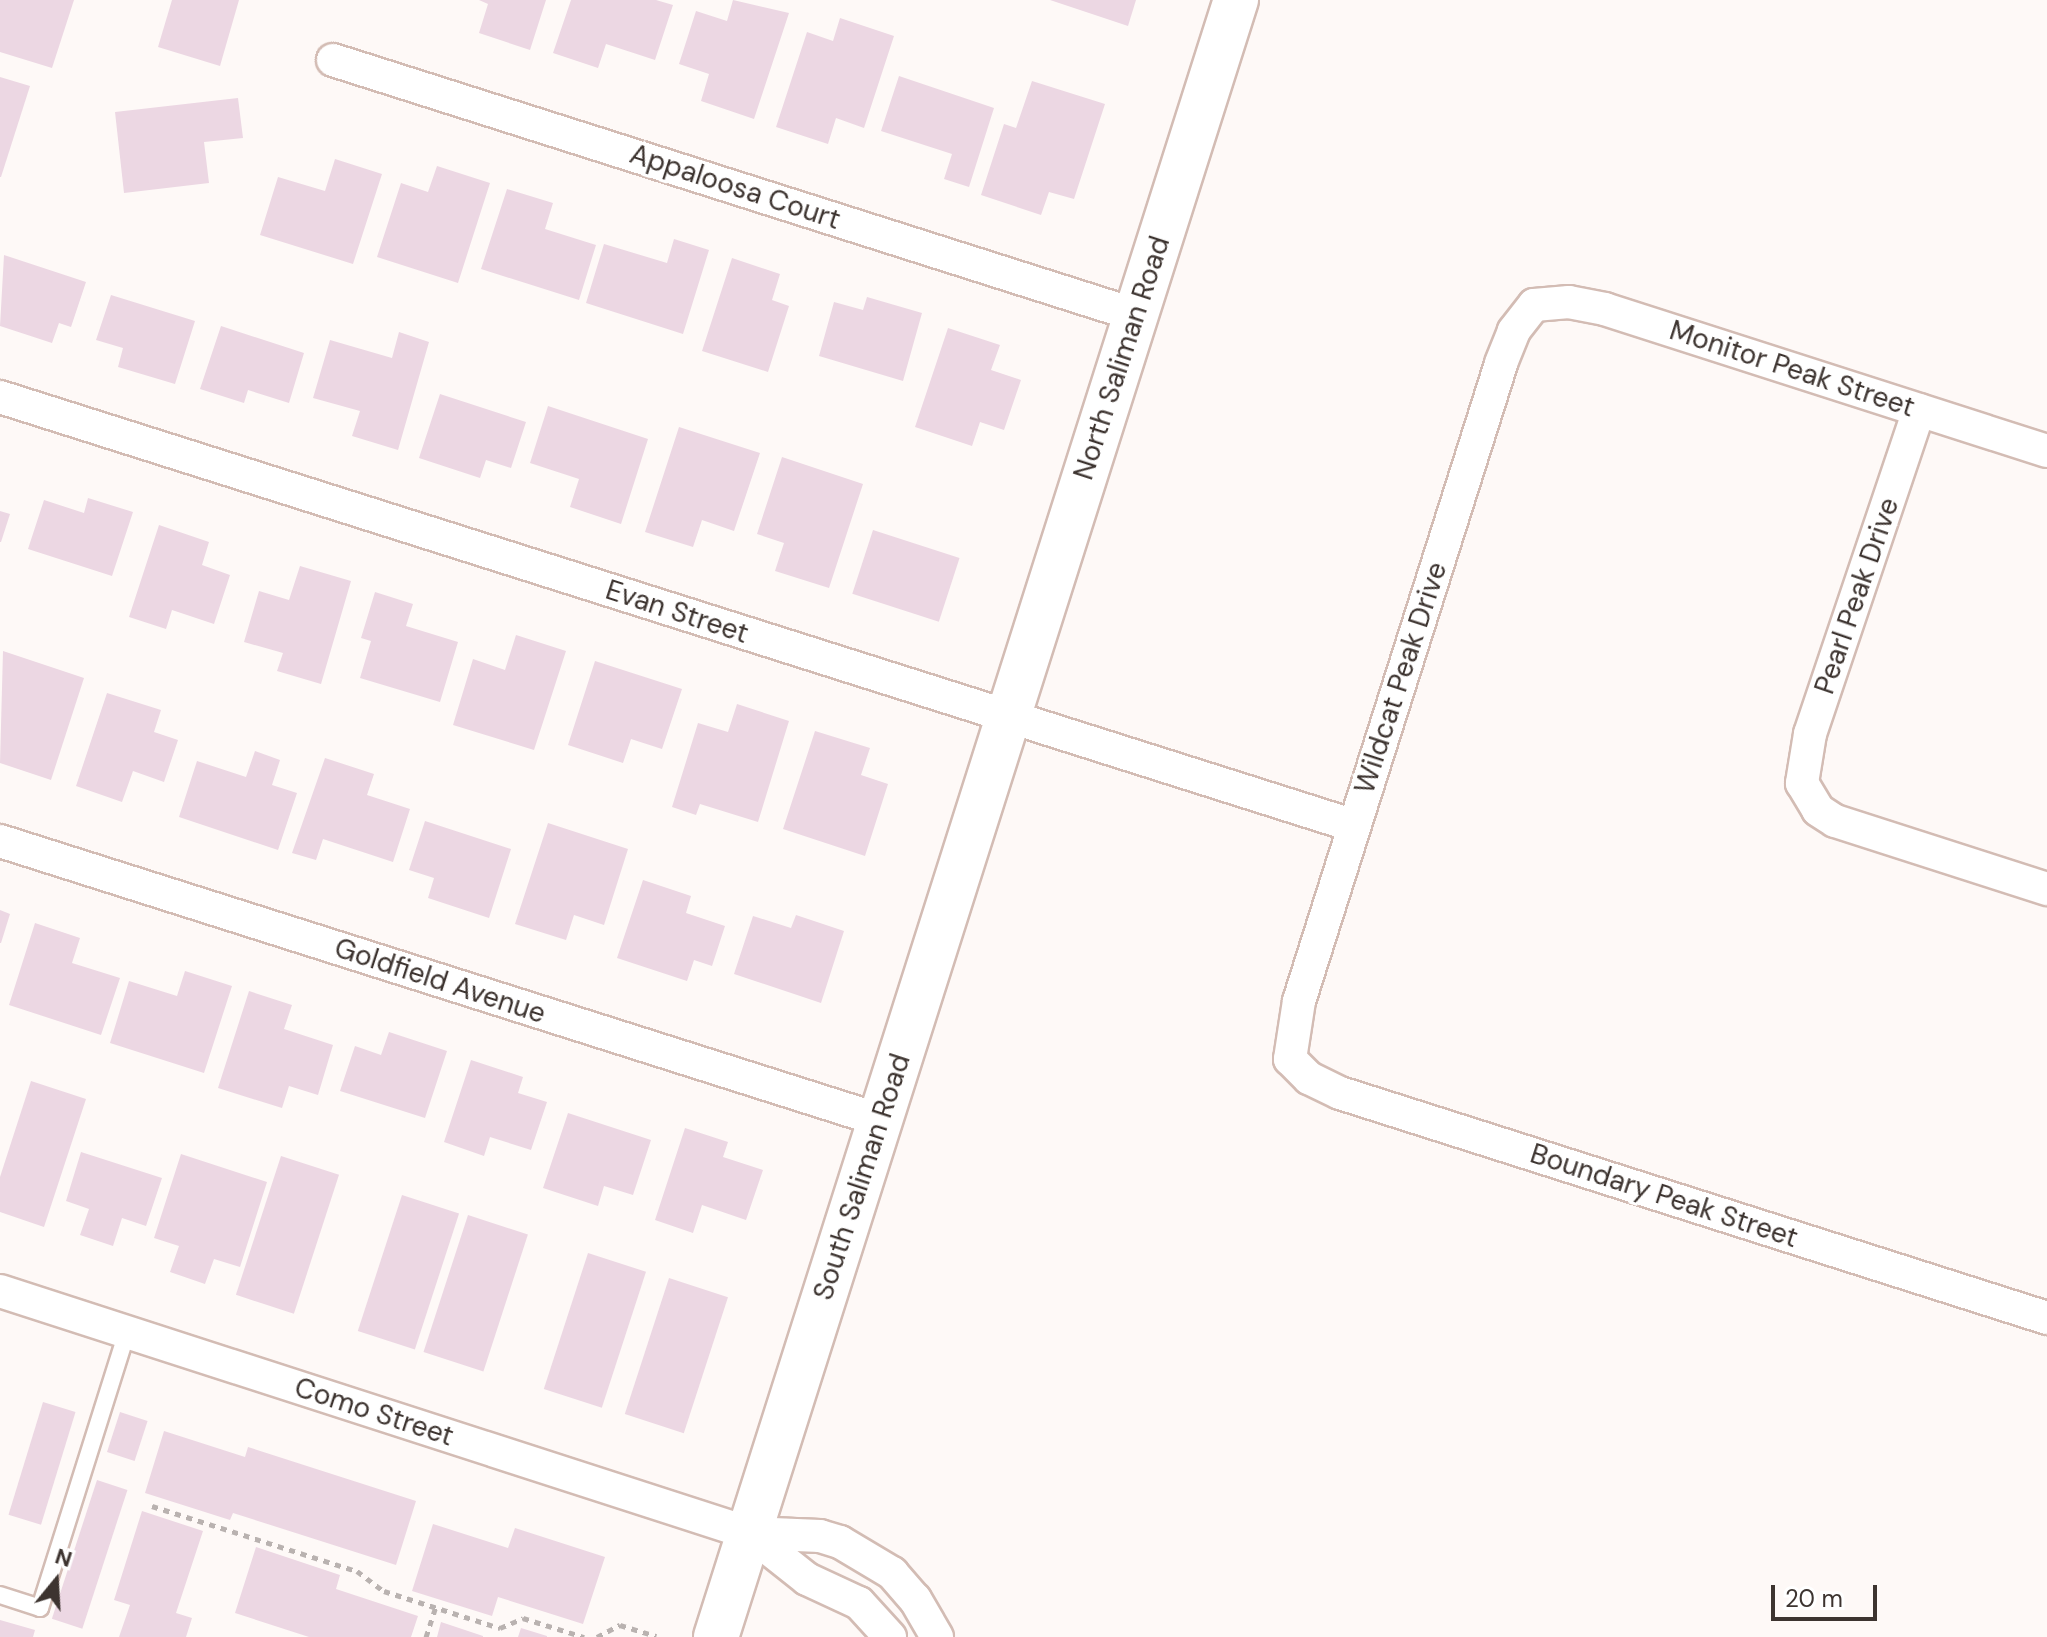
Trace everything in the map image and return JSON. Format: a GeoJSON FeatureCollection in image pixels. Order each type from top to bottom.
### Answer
{"type":"FeatureCollection","features":[{"type":"Feature","properties":{"kind":"main road","name":"North Saliman Road"},"geometry":{"type":"LineString","coordinates":[[1008,716],[1236,0]]}},
{"type":"Feature","properties":{"kind":"main road","name":"South Saliman Road"},"geometry":{"type":"LineString","coordinates":[[716,1637],[1008,716]]}},
{"type":"Feature","properties":{"kind":"street","name":"Appaloosa Court"},"geometry":{"type":"LineString","coordinates":[[333,60],[1136,315]]}},
{"type":"Feature","properties":{"kind":"street","name":"Monitor Peak Street"},"geometry":{"type":"LineString","coordinates":[[1534,305],[1569,302],[1605,309],[2047,451]]}},
{"type":"Feature","properties":{"kind":"street","name":"Wildcat Peak Drive"},"geometry":{"type":"LineString","coordinates":[[1290,1059],[1299,1001],[1501,364],[1514,331],[1534,305]]}},
{"type":"Feature","properties":{"kind":"street","name":"Evan Street"},"geometry":{"type":"LineString","coordinates":[[0,397],[1355,826]]}},
{"type":"Feature","properties":{"kind":"street","name":"Pearl Peak Drive"},"geometry":{"type":"LineString","coordinates":[[1919,410],[1810,734],[1802,783],[1818,810],[1835,821],[2047,889]]}},
{"type":"Feature","properties":{"kind":"street","name":"Goldfield Avenue"},"geometry":{"type":"LineString","coordinates":[[0,841],[880,1120]]}},
{"type":"Feature","properties":{"kind":"street","name":"Boundary Peak Street"},"geometry":{"type":"LineString","coordinates":[[1290,1059],[1309,1078],[1340,1093],[2047,1318]]}},
{"type":"Feature","properties":{"kind":"street","name":"Como Street"},"geometry":{"type":"LineString","coordinates":[[0,1291],[749,1533]]}},
{"type":"Feature","properties":{"kind":"street"},"geometry":{"type":"LineString","coordinates":[[749,1533],[807,1579],[859,1603],[890,1637]]}},
{"type":"Feature","properties":{"kind":"street"},"geometry":{"type":"LineString","coordinates":[[749,1533],[820,1536],[866,1554],[905,1587],[937,1637]]}},
{"type":"Feature","properties":{"kind":"lane"},"geometry":{"type":"LineString","coordinates":[[0,1595],[40,1608],[127,1332]]}},
{"type":"Feature","properties":{"kind":"path"},"geometry":{"type":"LineString","coordinates":[[152,1506],[357,1571],[384,1591],[500,1628],[523,1618],[584,1637]]}},
{"type":"Feature","properties":{"kind":"path"},"geometry":{"type":"LineString","coordinates":[[426,1637],[436,1607]]}},
{"type":"Feature","properties":{"kind":"path"},"geometry":{"type":"LineString","coordinates":[[597,1637],[620,1625],[656,1636]]}},
{"type":"Feature","properties":{"kind":"building"},"geometry":{"type":"Polygon","coordinates":[[[0,0],[74,0],[52,68],[0,52],[0,0]]]}},
{"type":"Feature","properties":{"kind":"building"},"geometry":{"type":"Polygon","coordinates":[[[172,0],[239,0],[220,66],[158,47],[172,0]]]}},
{"type":"Feature","properties":{"kind":"building"},"geometry":{"type":"Polygon","coordinates":[[[479,0],[546,0],[530,50],[479,33],[488,4],[479,0]]]}},
{"type":"Feature","properties":{"kind":"building"},"geometry":{"type":"Polygon","coordinates":[[[571,0],[656,0],[673,5],[655,60],[606,44],[598,68],[553,53],[571,0]]]}},
{"type":"Feature","properties":{"kind":"building"},"geometry":{"type":"Polygon","coordinates":[[[733,0],[789,13],[754,119],[701,101],[709,74],[679,64],[696,11],[727,21],[733,0]]]}},
{"type":"Feature","properties":{"kind":"building"},"geometry":{"type":"Polygon","coordinates":[[[1050,0],[1136,0],[1128,26],[1050,0]]]}},
{"type":"Feature","properties":{"kind":"building"},"geometry":{"type":"Polygon","coordinates":[[[840,18],[894,36],[864,128],[836,118],[828,144],[776,127],[807,32],[833,41],[840,18]]]}},
{"type":"Feature","properties":{"kind":"building"},"geometry":{"type":"Polygon","coordinates":[[[899,76],[994,108],[969,187],[944,179],[952,154],[881,131],[899,76]]]}},
{"type":"Feature","properties":{"kind":"building"},"geometry":{"type":"Polygon","coordinates":[[[0,77],[30,86],[1,177],[0,177],[0,77]]]}},
{"type":"Feature","properties":{"kind":"building"},"geometry":{"type":"Polygon","coordinates":[[[1032,81],[1105,104],[1074,199],[1049,192],[1041,215],[981,195],[1004,124],[1016,128],[1032,81]]]}},
{"type":"Feature","properties":{"kind":"building"},"geometry":{"type":"Polygon","coordinates":[[[238,98],[243,138],[204,142],[209,183],[124,193],[115,112],[238,98]]]}},
{"type":"Feature","properties":{"kind":"building"},"geometry":{"type":"Polygon","coordinates":[[[335,159],[382,174],[353,264],[260,235],[278,177],[325,191],[335,159]]]}},
{"type":"Feature","properties":{"kind":"building"},"geometry":{"type":"Polygon","coordinates":[[[437,166],[490,183],[458,283],[377,257],[401,183],[428,192],[437,166]]]}},
{"type":"Feature","properties":{"kind":"building"},"geometry":{"type":"Polygon","coordinates":[[[507,189],[553,203],[545,229],[596,245],[579,300],[481,269],[507,189]]]}},
{"type":"Feature","properties":{"kind":"building"},"geometry":{"type":"Polygon","coordinates":[[[674,239],[709,250],[683,334],[586,303],[604,244],[667,263],[674,239]]]}},
{"type":"Feature","properties":{"kind":"building"},"geometry":{"type":"Polygon","coordinates":[[[4,255],[86,282],[71,327],[59,323],[52,343],[0,326],[4,255]]]}},
{"type":"Feature","properties":{"kind":"building"},"geometry":{"type":"Polygon","coordinates":[[[732,258],[780,274],[772,300],[789,306],[768,372],[702,351],[732,258]]]}},
{"type":"Feature","properties":{"kind":"building"},"geometry":{"type":"Polygon","coordinates":[[[111,295],[195,321],[175,384],[118,367],[123,348],[96,340],[111,295]]]}},
{"type":"Feature","properties":{"kind":"building"},"geometry":{"type":"Polygon","coordinates":[[[867,297],[922,313],[903,381],[819,356],[834,302],[863,310],[867,297]]]}},
{"type":"Feature","properties":{"kind":"building"},"geometry":{"type":"Polygon","coordinates":[[[221,326],[304,353],[289,403],[248,390],[244,403],[200,389],[221,326]]]}},
{"type":"Feature","properties":{"kind":"building"},"geometry":{"type":"Polygon","coordinates":[[[948,328],[1000,345],[991,370],[1021,380],[1004,430],[980,422],[972,446],[915,427],[948,328]]]}},
{"type":"Feature","properties":{"kind":"building"},"geometry":{"type":"Polygon","coordinates":[[[399,332],[429,342],[398,450],[352,436],[360,411],[313,398],[330,340],[392,358],[399,332]]]}},
{"type":"Feature","properties":{"kind":"building"},"geometry":{"type":"Polygon","coordinates":[[[440,394],[526,422],[511,468],[486,460],[480,478],[419,458],[440,394]]]}},
{"type":"Feature","properties":{"kind":"building"},"geometry":{"type":"Polygon","coordinates":[[[548,406],[648,439],[621,524],[570,507],[579,479],[530,463],[548,406]]]}},
{"type":"Feature","properties":{"kind":"building"},"geometry":{"type":"Polygon","coordinates":[[[679,427],[760,453],[734,531],[702,520],[693,547],[645,532],[679,427]]]}},
{"type":"Feature","properties":{"kind":"building"},"geometry":{"type":"Polygon","coordinates":[[[782,457],[863,484],[829,588],[775,571],[784,543],[757,534],[782,457]]]}},
{"type":"Feature","properties":{"kind":"building"},"geometry":{"type":"Polygon","coordinates":[[[88,498],[133,512],[112,576],[28,549],[44,500],[84,513],[88,498]]]}},
{"type":"Feature","properties":{"kind":"building"},"geometry":{"type":"Polygon","coordinates":[[[0,511],[10,514],[1,542],[0,542],[0,511]]]}},
{"type":"Feature","properties":{"kind":"building"},"geometry":{"type":"Polygon","coordinates":[[[159,525],[209,542],[202,565],[230,575],[214,624],[172,610],[166,629],[129,617],[159,525]]]}},
{"type":"Feature","properties":{"kind":"building"},"geometry":{"type":"Polygon","coordinates":[[[873,530],[960,558],[939,622],[852,594],[873,530]]]}},
{"type":"Feature","properties":{"kind":"building"},"geometry":{"type":"Polygon","coordinates":[[[300,566],[351,581],[321,684],[277,671],[283,653],[244,642],[259,591],[289,600],[300,566]]]}},
{"type":"Feature","properties":{"kind":"building"},"geometry":{"type":"Polygon","coordinates":[[[375,592],[413,604],[406,626],[458,642],[440,702],[360,678],[371,641],[361,638],[375,592]]]}},
{"type":"Feature","properties":{"kind":"building"},"geometry":{"type":"Polygon","coordinates":[[[516,635],[566,651],[534,750],[453,725],[473,659],[505,670],[516,635]]]}},
{"type":"Feature","properties":{"kind":"building"},"geometry":{"type":"Polygon","coordinates":[[[3,651],[84,678],[51,780],[0,763],[3,651]]]}},
{"type":"Feature","properties":{"kind":"building"},"geometry":{"type":"Polygon","coordinates":[[[595,661],[682,689],[662,749],[631,739],[623,763],[568,745],[595,661]]]}},
{"type":"Feature","properties":{"kind":"building"},"geometry":{"type":"Polygon","coordinates":[[[107,693],[161,710],[154,732],[178,740],[164,782],[133,771],[122,802],[76,786],[107,693]]]}},
{"type":"Feature","properties":{"kind":"building"},"geometry":{"type":"Polygon","coordinates":[[[737,704],[789,721],[758,822],[700,804],[696,815],[672,807],[698,723],[728,732],[737,704]]]}},
{"type":"Feature","properties":{"kind":"building"},"geometry":{"type":"Polygon","coordinates":[[[815,731],[870,748],[861,775],[888,784],[865,856],[783,829],[815,731]]]}},
{"type":"Feature","properties":{"kind":"building"},"geometry":{"type":"Polygon","coordinates":[[[255,751],[280,760],[272,785],[297,793],[278,850],[179,817],[197,761],[246,777],[255,751]]]}},
{"type":"Feature","properties":{"kind":"building"},"geometry":{"type":"Polygon","coordinates":[[[325,758],[374,774],[367,795],[410,809],[393,862],[323,839],[316,860],[292,853],[325,758]]]}},
{"type":"Feature","properties":{"kind":"building"},"geometry":{"type":"Polygon","coordinates":[[[425,821],[511,849],[489,918],[428,898],[434,878],[409,870],[425,821]]]}},
{"type":"Feature","properties":{"kind":"building"},"geometry":{"type":"Polygon","coordinates":[[[548,823],[628,849],[604,925],[574,915],[566,940],[515,924],[548,823]]]}},
{"type":"Feature","properties":{"kind":"building"},"geometry":{"type":"Polygon","coordinates":[[[643,880],[691,896],[686,913],[725,926],[712,966],[694,960],[687,981],[617,958],[643,880]]]}},
{"type":"Feature","properties":{"kind":"building"},"geometry":{"type":"Polygon","coordinates":[[[0,910],[10,914],[1,943],[0,943],[0,910]]]}},
{"type":"Feature","properties":{"kind":"building"},"geometry":{"type":"Polygon","coordinates":[[[796,915],[844,931],[821,1003],[734,974],[753,916],[791,928],[796,915]]]}},
{"type":"Feature","properties":{"kind":"building"},"geometry":{"type":"Polygon","coordinates":[[[35,923],[80,938],[72,963],[120,978],[101,1035],[9,1005],[35,923]]]}},
{"type":"Feature","properties":{"kind":"building"},"geometry":{"type":"Polygon","coordinates":[[[185,971],[232,986],[204,1073],[110,1043],[129,981],[177,996],[185,971]]]}},
{"type":"Feature","properties":{"kind":"building"},"geometry":{"type":"Polygon","coordinates":[[[249,991],[292,1005],[284,1029],[333,1045],[318,1095],[289,1086],[282,1108],[218,1088],[249,991]]]}},
{"type":"Feature","properties":{"kind":"building"},"geometry":{"type":"Polygon","coordinates":[[[389,1032],[447,1051],[425,1118],[340,1091],[355,1046],[381,1055],[389,1032]]]}},
{"type":"Feature","properties":{"kind":"building"},"geometry":{"type":"Polygon","coordinates":[[[471,1060],[523,1077],[518,1093],[547,1102],[531,1150],[490,1137],[484,1156],[444,1142],[471,1060]]]}},
{"type":"Feature","properties":{"kind":"building"},"geometry":{"type":"Polygon","coordinates":[[[31,1081],[86,1099],[44,1227],[0,1212],[0,1177],[31,1081]]]}},
{"type":"Feature","properties":{"kind":"building"},"geometry":{"type":"Polygon","coordinates":[[[568,1113],[651,1140],[633,1195],[604,1186],[598,1206],[543,1188],[568,1113]]]}},
{"type":"Feature","properties":{"kind":"building"},"geometry":{"type":"Polygon","coordinates":[[[685,1128],[728,1142],[723,1157],[763,1170],[746,1220],[702,1205],[693,1233],[655,1220],[685,1128]]]}},
{"type":"Feature","properties":{"kind":"building"},"geometry":{"type":"Polygon","coordinates":[[[81,1152],[162,1178],[146,1226],[122,1218],[113,1246],[80,1235],[89,1209],[66,1201],[81,1152]]]}},
{"type":"Feature","properties":{"kind":"building"},"geometry":{"type":"Polygon","coordinates":[[[181,1154],[267,1182],[240,1267],[214,1259],[205,1284],[170,1272],[179,1246],[154,1238],[181,1154]]]}},
{"type":"Feature","properties":{"kind":"building"},"geometry":{"type":"Polygon","coordinates":[[[281,1156],[339,1175],[294,1314],[236,1295],[281,1156]]]}},
{"type":"Feature","properties":{"kind":"building"},"geometry":{"type":"Polygon","coordinates":[[[402,1195],[459,1214],[415,1350],[358,1331],[402,1195]]]}},
{"type":"Feature","properties":{"kind":"building"},"geometry":{"type":"Polygon","coordinates":[[[468,1215],[528,1234],[483,1371],[424,1352],[468,1215]]]}},
{"type":"Feature","properties":{"kind":"building"},"geometry":{"type":"Polygon","coordinates":[[[588,1253],[646,1272],[602,1408],[544,1389],[588,1253]]]}},
{"type":"Feature","properties":{"kind":"building"},"geometry":{"type":"Polygon","coordinates":[[[669,1278],[728,1297],[684,1433],[625,1414],[669,1278]]]}},
{"type":"Feature","properties":{"kind":"building"},"geometry":{"type":"Polygon","coordinates":[[[43,1402],[76,1412],[41,1525],[9,1515],[43,1402]]]}},
{"type":"Feature","properties":{"kind":"building"},"geometry":{"type":"Polygon","coordinates":[[[120,1412],[148,1421],[135,1461],[107,1452],[120,1412]]]}},
{"type":"Feature","properties":{"kind":"building"},"geometry":{"type":"Polygon","coordinates":[[[164,1431],[245,1457],[248,1447],[416,1501],[396,1565],[233,1513],[230,1520],[145,1493],[164,1431]]]}},
{"type":"Feature","properties":{"kind":"building"},"geometry":{"type":"Polygon","coordinates":[[[97,1480],[127,1490],[82,1629],[52,1619],[97,1480]]]}},
{"type":"Feature","properties":{"kind":"building"},"geometry":{"type":"Polygon","coordinates":[[[142,1511],[203,1531],[176,1613],[192,1618],[186,1637],[119,1637],[130,1605],[114,1600],[142,1511]]]}},
{"type":"Feature","properties":{"kind":"building"},"geometry":{"type":"Polygon","coordinates":[[[433,1524],[508,1548],[515,1528],[605,1557],[583,1624],[498,1597],[492,1616],[412,1591],[433,1524]]]}},
{"type":"Feature","properties":{"kind":"building"},"geometry":{"type":"Polygon","coordinates":[[[256,1547],[340,1575],[336,1589],[418,1616],[411,1637],[309,1637],[235,1613],[256,1547]]]}},
{"type":"Feature","properties":{"kind":"building"},"geometry":{"type":"Polygon","coordinates":[[[0,1620],[35,1630],[33,1637],[0,1637],[0,1620]]]}},
{"type":"Feature","properties":{"kind":"building"},"geometry":{"type":"Polygon","coordinates":[[[441,1622],[483,1636],[483,1637],[437,1637],[441,1622]]]}},
{"type":"Feature","properties":{"kind":"building"},"geometry":{"type":"Polygon","coordinates":[[[521,1628],[547,1636],[547,1637],[518,1637],[521,1628]]]}}]}
